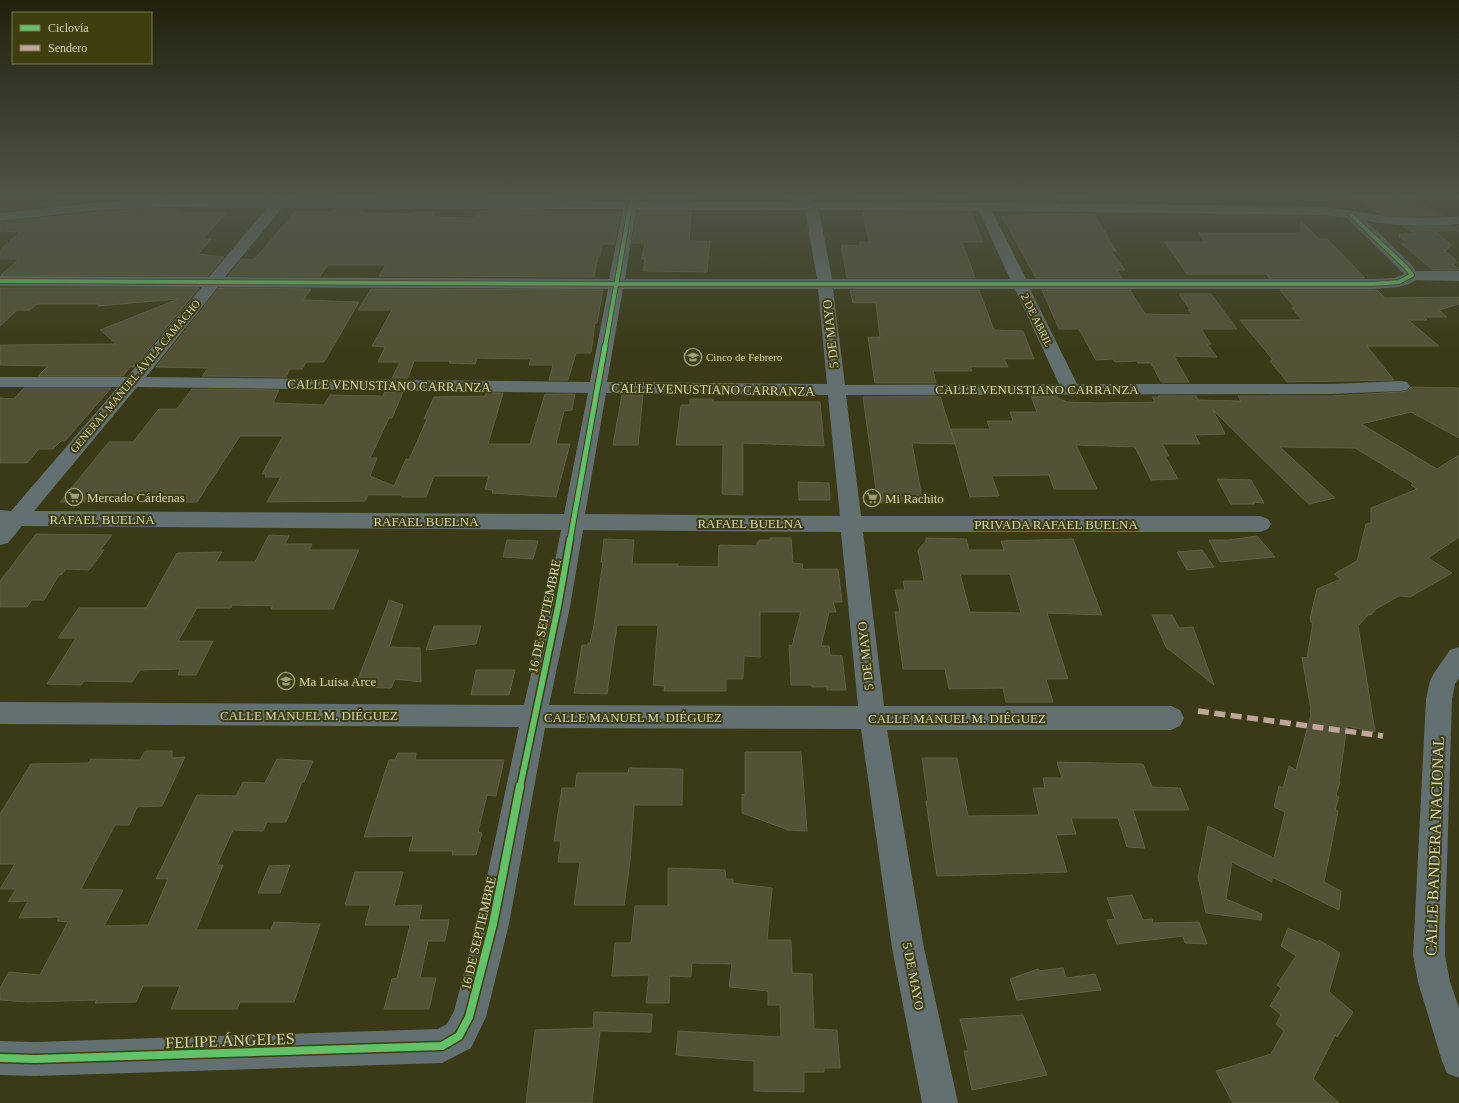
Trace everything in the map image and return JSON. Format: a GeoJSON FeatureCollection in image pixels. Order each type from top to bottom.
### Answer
{"type":"FeatureCollection","features":[{"type":"Feature","properties":{"kind":"street","name":"GENERAL MANUEL ÁVILA CAMACHO"},"geometry":{"type":"LineString","coordinates":[[0,537],[8,518],[132,382],[241,247]]}},
{"type":"Feature","properties":{"kind":"street","name":"16 DE SEPTIEMBRE"},"geometry":{"type":"LineString","coordinates":[[459,1036],[469,1017],[492,924],[534,716],[558,607],[599,388],[615,284],[622,247]]}},
{"type":"Feature","properties":{"kind":"street","name":"5 DE MAYO"},"geometry":{"type":"LineString","coordinates":[[815,247],[825,283],[872,718],[908,948],[940,1103]]}},
{"type":"Feature","properties":{"kind":"street","name":"2 DE ABRIL"},"geometry":{"type":"LineString","coordinates":[[1002,247],[1070,389]]}},
{"type":"Feature","properties":{"kind":"street"},"geometry":{"type":"LineString","coordinates":[[1385,247],[1406,267],[1412,275]]}},
{"type":"Feature","properties":{"kind":"street"},"geometry":{"type":"LineString","coordinates":[[0,281],[615,284],[1373,284],[1396,283],[1408,279],[1412,275],[1459,276]]}},
{"type":"Feature","properties":{"kind":"street","name":"CALLE VENUSTIANO CARRANZA"},"geometry":{"type":"LineString","coordinates":[[0,382],[132,382],[837,390],[1332,388],[1401,386]]}},
{"type":"Feature","properties":{"kind":"street","name":"RAFAEL BUELNA"},"geometry":{"type":"LineString","coordinates":[[8,518],[851,524]]}},
{"type":"Feature","properties":{"kind":"street","name":"PRIVADA RAFAEL BUELNA"},"geometry":{"type":"LineString","coordinates":[[851,524],[1260,524]]}},
{"type":"Feature","properties":{"kind":"street","name":"CALLE BANDERA NACIONAL"},"geometry":{"type":"LineString","coordinates":[[1459,657],[1443,681],[1439,699],[1429,928],[1429,955],[1434,982],[1459,1061]]}},
{"type":"Feature","properties":{"kind":"street","name":"CALLE MANUEL M. DIÉGUEZ"},"geometry":{"type":"LineString","coordinates":[[0,713],[872,718],[1171,718]]}},
{"type":"Feature","properties":{"kind":"street","name":"FELIPE ÁNGELES"},"geometry":{"type":"LineString","coordinates":[[0,1058],[35,1059],[442,1046],[459,1036]]}},
{"type":"Feature","properties":{"kind":"building"},"geometry":{"type":"Polygon","coordinates":[[[3,247],[204,247],[198,254],[224,257],[208,276],[1,275],[19,259],[0,259],[0,250],[3,247]]]}},
{"type":"Feature","properties":{"kind":"building"},"geometry":{"type":"Polygon","coordinates":[[[265,247],[601,247],[600,256],[598,256],[594,277],[379,276],[386,265],[328,265],[320,276],[228,276],[242,259],[254,260],[265,247]]]}},
{"type":"Feature","properties":{"kind":"building"},"geometry":{"type":"Polygon","coordinates":[[[644,247],[709,247],[707,272],[643,271],[645,259],[642,259],[644,247]]]}},
{"type":"Feature","properties":{"kind":"building"},"geometry":{"type":"Polygon","coordinates":[[[841,247],[964,247],[975,278],[847,278],[841,247]]]}},
{"type":"Feature","properties":{"kind":"building"},"geometry":{"type":"Polygon","coordinates":[[[1019,247],[1114,247],[1116,251],[1111,251],[1125,270],[1117,270],[1122,278],[1036,278],[1019,247]]]}},
{"type":"Feature","properties":{"kind":"building"},"geometry":{"type":"Polygon","coordinates":[[[1169,247],[1335,247],[1365,278],[1269,278],[1267,274],[1187,274],[1169,247]]]}},
{"type":"Feature","properties":{"kind":"building"},"geometry":{"type":"Polygon","coordinates":[[[1406,247],[1449,247],[1446,251],[1443,249],[1456,260],[1454,260],[1458,263],[1452,263],[1459,270],[1433,270],[1406,247]]]}},
{"type":"Feature","properties":{"kind":"building"},"geometry":{"type":"Polygon","coordinates":[[[0,288],[199,288],[134,367],[130,367],[123,376],[38,376],[48,366],[0,365],[0,345],[116,344],[100,330],[178,299],[98,306],[100,304],[37,304],[30,310],[17,310],[0,326],[0,288]]]}},
{"type":"Feature","properties":{"kind":"building"},"geometry":{"type":"Polygon","coordinates":[[[219,288],[311,289],[303,300],[359,302],[324,362],[306,362],[302,369],[290,369],[286,377],[202,376],[208,368],[156,367],[219,288]]]}},
{"type":"Feature","properties":{"kind":"building"},"geometry":{"type":"Polygon","coordinates":[[[371,289],[603,290],[597,323],[595,323],[591,353],[576,353],[568,380],[549,380],[553,365],[529,365],[531,359],[477,358],[475,364],[449,363],[450,361],[414,361],[408,378],[392,378],[400,362],[378,362],[385,347],[372,346],[392,310],[358,310],[371,289]]]}},
{"type":"Feature","properties":{"kind":"building"},"geometry":{"type":"Polygon","coordinates":[[[850,290],[979,290],[994,330],[1023,331],[1034,359],[1004,359],[1008,367],[970,367],[972,371],[933,371],[936,383],[875,383],[868,337],[880,337],[876,303],[853,303],[850,290]]]}},
{"type":"Feature","properties":{"kind":"building"},"geometry":{"type":"Polygon","coordinates":[[[1042,290],[1130,290],[1145,314],[1192,315],[1179,294],[1211,294],[1237,329],[1201,329],[1211,344],[1207,344],[1217,357],[1174,356],[1189,382],[1161,382],[1151,363],[1138,363],[1137,361],[1115,362],[1113,359],[1096,360],[1079,329],[1059,329],[1042,290]]]}},
{"type":"Feature","properties":{"kind":"building"},"geometry":{"type":"Polygon","coordinates":[[[1280,290],[1377,290],[1385,298],[1459,297],[1459,304],[1439,310],[1447,317],[1424,317],[1427,320],[1408,320],[1439,346],[1367,346],[1394,380],[1287,382],[1270,361],[1273,360],[1240,320],[1302,320],[1292,308],[1295,308],[1280,290]]]}},
{"type":"Feature","properties":{"kind":"building"},"geometry":{"type":"Polygon","coordinates":[[[1411,387],[1459,388],[1459,438],[1411,412],[1361,424],[1437,469],[1459,455],[1459,537],[1428,558],[1452,573],[1410,597],[1399,596],[1376,609],[1358,626],[1375,732],[1347,726],[1340,782],[1336,795],[1339,797],[1335,810],[1338,811],[1324,882],[1341,891],[1339,910],[1272,877],[1272,882],[1232,862],[1226,899],[1262,914],[1261,920],[1206,913],[1198,877],[1208,826],[1274,858],[1285,812],[1274,807],[1279,786],[1283,788],[1289,766],[1296,770],[1311,715],[1302,657],[1307,658],[1313,623],[1310,619],[1317,589],[1341,579],[1334,574],[1357,561],[1366,524],[1371,523],[1371,508],[1417,489],[1411,485],[1413,483],[1355,448],[1280,447],[1335,498],[1309,504],[1213,410],[1225,434],[1195,435],[1200,444],[1162,444],[1169,456],[1165,456],[1178,479],[1151,480],[1135,447],[1076,445],[1097,489],[1054,489],[1049,475],[992,476],[999,496],[970,497],[951,429],[990,429],[987,421],[1013,421],[1010,412],[1037,412],[1031,396],[1057,396],[1058,398],[1067,402],[1099,403],[1155,402],[1152,397],[1159,397],[1158,396],[1196,396],[1198,400],[1241,401],[1238,396],[1332,396],[1401,392],[1407,391],[1411,387]]]}},
{"type":"Feature","properties":{"kind":"building"},"geometry":{"type":"Polygon","coordinates":[[[24,388],[111,388],[65,441],[61,441],[53,449],[39,449],[27,463],[0,463],[0,398],[14,399],[24,388]]]}},
{"type":"Feature","properties":{"kind":"building"},"geometry":{"type":"Polygon","coordinates":[[[192,389],[279,390],[273,403],[324,405],[330,395],[383,396],[385,392],[403,392],[392,418],[389,418],[370,458],[377,458],[370,476],[394,486],[406,459],[409,460],[427,419],[424,419],[434,397],[485,396],[486,393],[503,393],[488,444],[530,444],[545,394],[575,394],[572,410],[564,411],[556,444],[570,444],[556,497],[492,493],[493,490],[485,489],[489,476],[434,476],[426,497],[368,495],[365,501],[267,502],[281,477],[265,477],[266,474],[262,474],[283,436],[240,436],[197,502],[173,502],[176,498],[159,498],[161,495],[112,495],[107,502],[60,502],[109,442],[133,442],[159,409],[177,409],[192,389]]]}},
{"type":"Feature","properties":{"kind":"building"},"geometry":{"type":"Polygon","coordinates":[[[622,395],[643,395],[638,445],[613,445],[622,395]]]}},
{"type":"Feature","properties":{"kind":"building"},"geometry":{"type":"Polygon","coordinates":[[[940,396],[955,444],[912,443],[923,503],[878,503],[863,397],[940,396]]]}},
{"type":"Feature","properties":{"kind":"building"},"geometry":{"type":"Polygon","coordinates":[[[690,399],[713,399],[713,402],[820,402],[824,446],[743,443],[743,495],[722,494],[723,445],[676,445],[681,405],[690,405],[690,399]]]}},
{"type":"Feature","properties":{"kind":"building"},"geometry":{"type":"Polygon","coordinates":[[[1217,479],[1251,480],[1264,503],[1253,502],[1255,504],[1231,504],[1217,479]]]}},
{"type":"Feature","properties":{"kind":"building"},"geometry":{"type":"Polygon","coordinates":[[[798,482],[829,483],[830,500],[799,500],[798,482]]]}},
{"type":"Feature","properties":{"kind":"building"},"geometry":{"type":"Polygon","coordinates":[[[36,534],[112,535],[100,550],[104,550],[89,570],[66,569],[61,575],[59,575],[44,600],[32,600],[27,607],[0,607],[0,581],[36,534]]]}},
{"type":"Feature","properties":{"kind":"building"},"geometry":{"type":"Polygon","coordinates":[[[269,535],[289,536],[285,544],[312,544],[309,550],[359,550],[333,609],[271,609],[273,606],[232,605],[231,608],[197,608],[178,641],[213,641],[196,675],[178,675],[180,669],[140,670],[132,682],[84,681],[81,685],[47,684],[76,638],[58,638],[79,608],[146,608],[177,553],[222,552],[216,562],[255,562],[269,535]]]}},
{"type":"Feature","properties":{"kind":"building"},"geometry":{"type":"Polygon","coordinates":[[[1257,536],[1275,557],[1220,562],[1209,540],[1229,540],[1257,536]]]}},
{"type":"Feature","properties":{"kind":"building"},"geometry":{"type":"Polygon","coordinates":[[[770,538],[791,538],[793,563],[803,564],[802,569],[838,569],[842,602],[833,602],[836,612],[829,612],[821,646],[829,646],[830,655],[842,656],[846,690],[827,690],[827,687],[812,687],[812,685],[791,685],[789,645],[792,646],[801,612],[760,612],[760,657],[744,656],[743,679],[726,679],[726,691],[664,691],[665,686],[653,685],[658,625],[617,625],[607,694],[574,693],[582,645],[588,645],[588,643],[590,643],[594,625],[603,562],[601,562],[604,539],[634,540],[632,564],[678,564],[677,566],[718,567],[719,545],[757,546],[757,542],[759,542],[759,540],[770,540],[770,538]]]}},
{"type":"Feature","properties":{"kind":"building"},"geometry":{"type":"Polygon","coordinates":[[[926,538],[966,539],[969,550],[1004,550],[1001,541],[1073,539],[1102,615],[1047,613],[1068,679],[1046,679],[1053,702],[1006,702],[1003,688],[949,689],[945,669],[903,669],[895,612],[900,612],[895,590],[905,590],[903,581],[924,581],[918,550],[926,541],[926,538]],[[960,574],[970,612],[1021,613],[1010,574],[960,574]]]}},
{"type":"Feature","properties":{"kind":"building"},"geometry":{"type":"Polygon","coordinates":[[[507,540],[538,541],[533,559],[503,557],[507,540]]]}},
{"type":"Feature","properties":{"kind":"building"},"geometry":{"type":"Polygon","coordinates":[[[1202,550],[1214,567],[1187,570],[1177,552],[1202,550]]]}},
{"type":"Feature","properties":{"kind":"building"},"geometry":{"type":"Polygon","coordinates":[[[389,600],[403,605],[389,647],[420,648],[421,682],[395,679],[391,688],[355,687],[389,600]]]}},
{"type":"Feature","properties":{"kind":"building"},"geometry":{"type":"Polygon","coordinates":[[[1152,615],[1172,615],[1179,628],[1193,627],[1214,685],[1166,647],[1152,615]]]}},
{"type":"Feature","properties":{"kind":"building"},"geometry":{"type":"Polygon","coordinates":[[[434,626],[481,626],[476,644],[426,650],[434,626]]]}},
{"type":"Feature","properties":{"kind":"building"},"geometry":{"type":"Polygon","coordinates":[[[476,670],[515,670],[509,695],[471,695],[476,670]]]}},
{"type":"Feature","properties":{"kind":"building"},"geometry":{"type":"Polygon","coordinates":[[[145,751],[172,751],[172,758],[185,757],[162,806],[137,807],[129,825],[115,825],[81,889],[123,890],[104,926],[148,925],[168,879],[156,879],[197,795],[236,796],[243,782],[265,783],[277,759],[313,761],[304,782],[302,782],[286,822],[267,822],[263,831],[233,830],[217,865],[223,865],[196,930],[271,930],[274,922],[320,924],[294,1002],[240,1002],[237,1009],[171,1009],[180,986],[143,986],[136,1002],[95,1003],[97,1000],[28,1002],[0,1000],[0,988],[9,972],[40,975],[68,922],[57,921],[59,917],[19,918],[28,901],[8,902],[16,889],[0,889],[15,864],[0,864],[0,814],[31,764],[88,763],[91,759],[140,760],[145,751]]]}},
{"type":"Feature","properties":{"kind":"building"},"geometry":{"type":"Polygon","coordinates":[[[745,752],[801,752],[807,831],[788,830],[742,813],[742,794],[745,795],[745,752]]]}},
{"type":"Feature","properties":{"kind":"building"},"geometry":{"type":"Polygon","coordinates":[[[398,753],[416,753],[415,760],[504,760],[496,796],[487,795],[478,832],[482,833],[476,855],[452,855],[453,851],[409,851],[413,836],[364,837],[389,760],[395,760],[398,753]]]}},
{"type":"Feature","properties":{"kind":"building"},"geometry":{"type":"Polygon","coordinates":[[[922,758],[957,758],[968,816],[1039,815],[1033,788],[1045,788],[1043,778],[1062,778],[1057,762],[1143,764],[1152,787],[1180,788],[1189,810],[1133,810],[1145,848],[1127,847],[1118,818],[1071,818],[1076,834],[1056,835],[1067,872],[937,876],[926,801],[928,801],[922,758]]]}},
{"type":"Feature","properties":{"kind":"building"},"geometry":{"type":"Polygon","coordinates":[[[629,768],[683,769],[682,805],[634,805],[630,862],[624,905],[574,905],[580,862],[558,862],[561,841],[554,841],[562,788],[575,788],[577,773],[628,773],[629,768]]]}},
{"type":"Feature","properties":{"kind":"building"},"geometry":{"type":"Polygon","coordinates":[[[290,865],[280,893],[258,893],[269,866],[290,865]]]}},
{"type":"Feature","properties":{"kind":"building"},"geometry":{"type":"Polygon","coordinates":[[[668,868],[725,870],[726,879],[733,879],[733,883],[772,888],[767,940],[791,940],[792,973],[812,974],[814,1029],[837,1030],[840,1068],[824,1068],[824,1072],[804,1072],[804,1092],[754,1091],[754,1061],[676,1055],[678,1031],[781,1037],[780,1005],[768,1005],[768,991],[729,987],[732,964],[692,963],[691,977],[670,976],[669,1003],[646,1003],[649,975],[612,976],[615,943],[631,943],[635,906],[668,906],[668,868]]]}},
{"type":"Feature","properties":{"kind":"building"},"geometry":{"type":"Polygon","coordinates":[[[355,872],[403,872],[394,906],[422,905],[419,920],[449,920],[445,941],[428,941],[420,978],[436,978],[429,1009],[384,1009],[392,979],[397,978],[410,925],[365,925],[370,905],[345,905],[355,872]]]}},
{"type":"Feature","properties":{"kind":"building"},"geometry":{"type":"Polygon","coordinates":[[[1132,895],[1143,920],[1152,919],[1153,923],[1199,922],[1207,944],[1185,943],[1183,936],[1117,944],[1107,920],[1115,919],[1107,898],[1132,895]]]}},
{"type":"Feature","properties":{"kind":"building"},"geometry":{"type":"Polygon","coordinates":[[[1288,928],[1318,942],[1319,940],[1340,953],[1329,992],[1353,1012],[1337,1037],[1335,1035],[1313,1079],[1339,1103],[1233,1103],[1216,1071],[1271,1054],[1284,1031],[1276,1024],[1281,1015],[1270,1006],[1281,988],[1277,985],[1296,956],[1281,946],[1288,928]]]}},
{"type":"Feature","properties":{"kind":"building"},"geometry":{"type":"Polygon","coordinates":[[[1063,968],[1066,978],[1095,974],[1101,990],[1017,1000],[1010,979],[1038,969],[1039,971],[1063,968]]]}},
{"type":"Feature","properties":{"kind":"building"},"geometry":{"type":"Polygon","coordinates":[[[594,1012],[652,1014],[651,1032],[600,1031],[592,1103],[526,1103],[535,1030],[593,1028],[594,1012]]]}},
{"type":"Feature","properties":{"kind":"building"},"geometry":{"type":"Polygon","coordinates":[[[1023,1015],[1047,1075],[972,1090],[964,1051],[968,1051],[960,1019],[1023,1015]]]}},
{"type":"Feature","properties":{"kind":"marked path"},"geometry":{"type":"LineString","coordinates":[[1198,711],[1383,736]]}},
{"type":"Feature","properties":{"kind":"cycle path"},"geometry":{"type":"LineString","coordinates":[[0,1058],[35,1059],[442,1046],[459,1036],[469,1017],[493,924],[534,716],[558,607],[623,247]]}},
{"type":"Feature","properties":{"kind":"cycle path"},"geometry":{"type":"LineString","coordinates":[[0,281],[615,284],[1373,284],[1399,282],[1412,275],[1406,267],[1385,247]]}},
{"type":"Feature","properties":{"kind":"place","name":"Cinco de Febrero"},"geometry":{"type":"Point","coordinates":[693,357]}},
{"type":"Feature","properties":{"kind":"place","name":"Mercado Cárdenas"},"geometry":{"type":"Point","coordinates":[74,497]}},
{"type":"Feature","properties":{"kind":"place","name":"Mi Rachito"},"geometry":{"type":"Point","coordinates":[872,498]}},
{"type":"Feature","properties":{"kind":"place","name":"Ma Luisa Arce"},"geometry":{"type":"Point","coordinates":[286,681]}}]}
